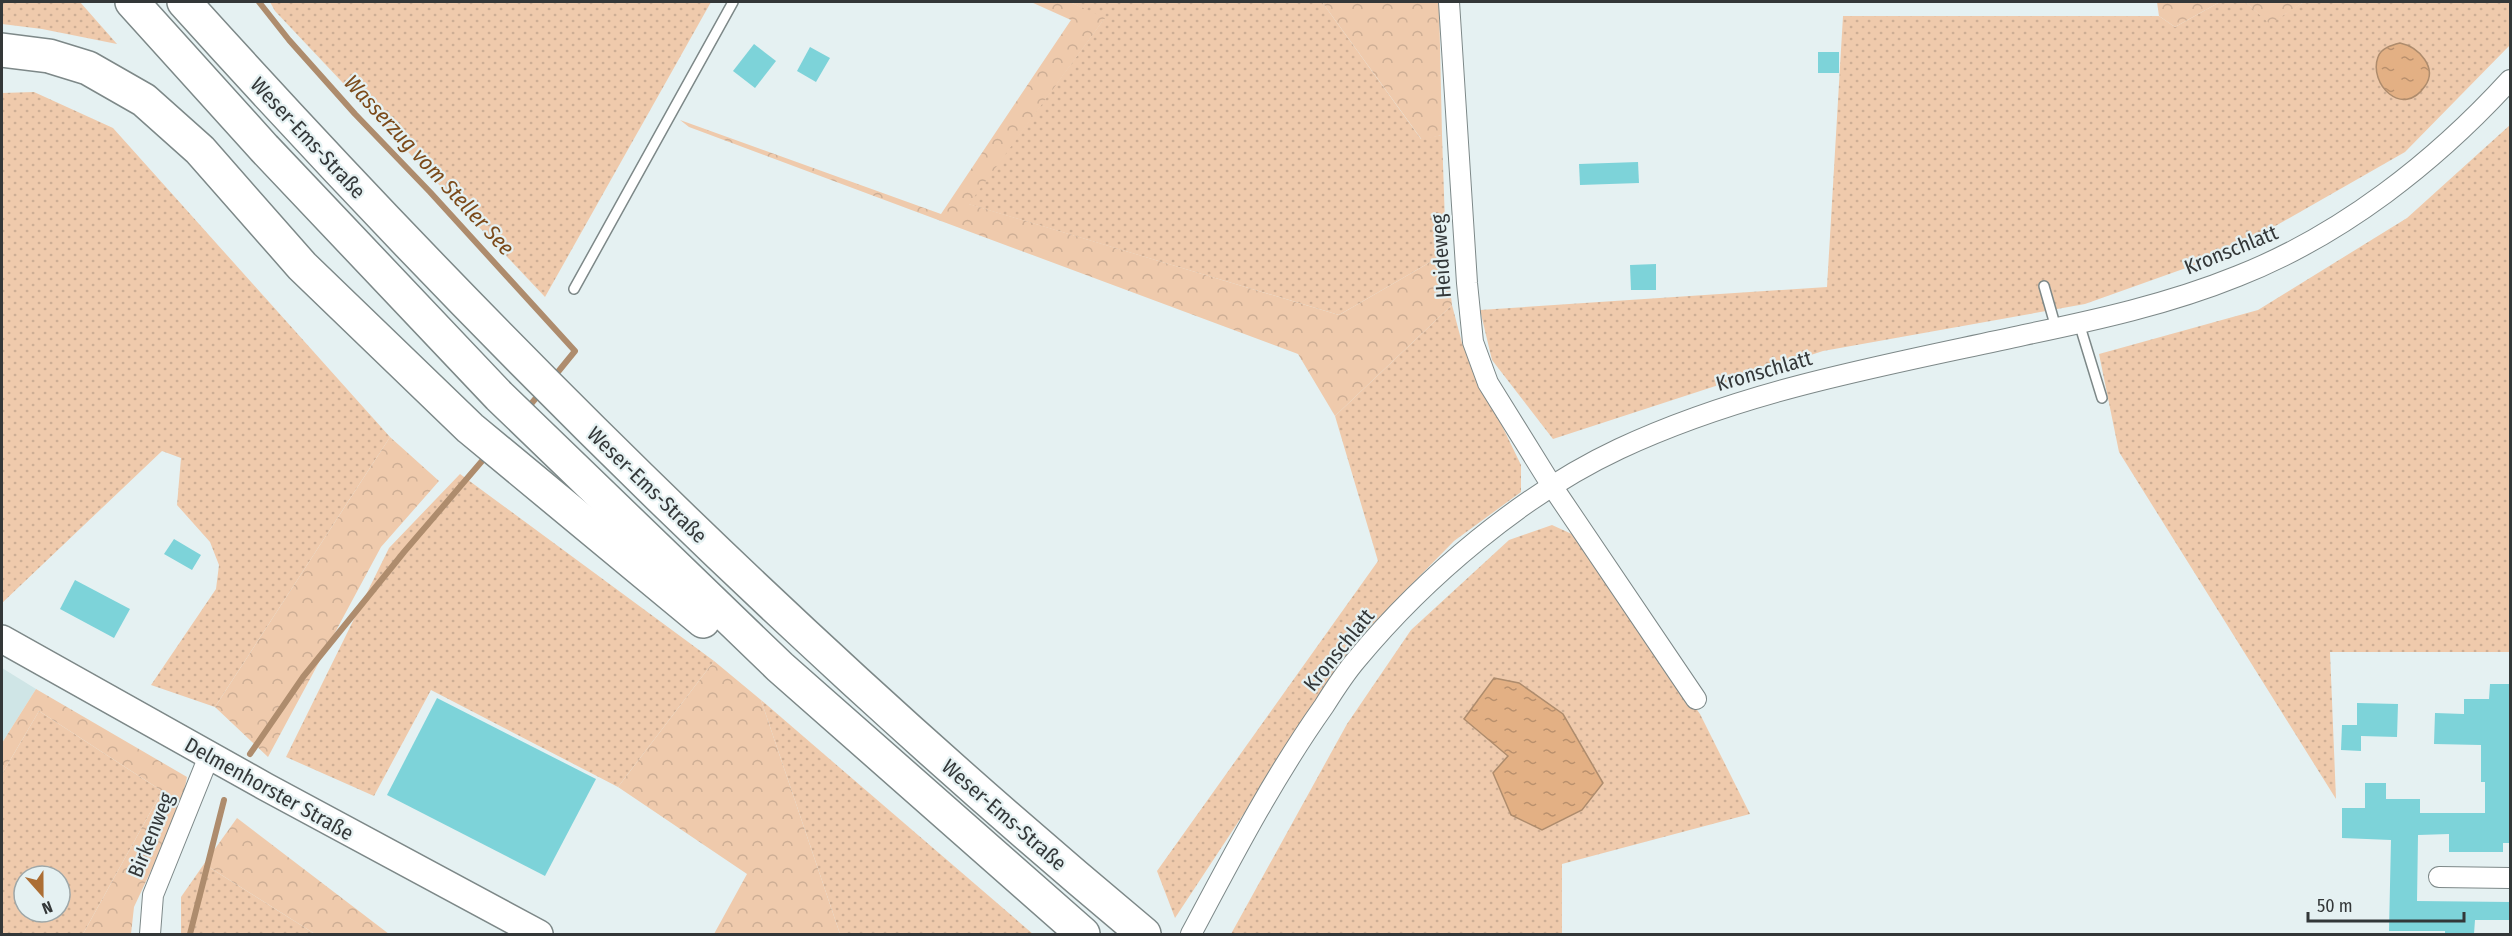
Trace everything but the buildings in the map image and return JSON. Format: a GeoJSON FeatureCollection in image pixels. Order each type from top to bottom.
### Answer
{"type":"FeatureCollection","features":[{"type":"Feature","properties":{"kind":"highway","name":"Weser-Ems-Straße"},"geometry":{"type":"LineString","coordinates":[[132,2],[271,157],[499,396],[780,667],[1083,934]]}},
{"type":"Feature","properties":{"kind":"highway","name":"Weser-Ems-Straße"},"geometry":{"type":"LineString","coordinates":[[184,2],[363,198],[528,368],[798,629],[972,787],[1144,934]]}},
{"type":"Feature","properties":{"kind":"highway"},"geometry":{"type":"LineString","coordinates":[[213,2],[249,73]]}},
{"type":"Feature","properties":{"kind":"highway"},"geometry":{"type":"LineString","coordinates":[[2,50],[49,56],[88,68],[144,99],[200,150],[302,266],[470,428],[751,662],[780,667]]}},
{"type":"Feature","properties":{"kind":"street","name":"Heideweg"},"geometry":{"type":"LineString","coordinates":[[1449,2],[1467,283],[1473,342],[1488,383],[1552,486],[1696,699]]}},
{"type":"Feature","properties":{"kind":"street","name":"Kronschlatt"},"geometry":{"type":"LineString","coordinates":[[1191,934],[1294,749],[1356,660],[1428,584],[1496,526],[1552,486],[1617,449],[1713,410],[1828,378],[2160,303],[2240,276],[2301,247],[2364,208],[2421,166],[2481,112],[2511,80]]}},
{"type":"Feature","properties":{"kind":"street","name":"Delmenhorster Straße"},"geometry":{"type":"LineString","coordinates":[[2,639],[209,756],[539,934]]}},
{"type":"Feature","properties":{"kind":"street","name":"Birkenweg"},"geometry":{"type":"LineString","coordinates":[[150,934],[153,895],[209,756]]}},
{"type":"Feature","properties":{"kind":"street"},"geometry":{"type":"LineString","coordinates":[[2439,877],[2511,878]]}},
{"type":"Feature","properties":{"kind":"lane"},"geometry":{"type":"LineString","coordinates":[[574,289],[733,2]]}},
{"type":"Feature","properties":{"kind":"lane"},"geometry":{"type":"LineString","coordinates":[[2044,286],[2056,328]]}},
{"type":"Feature","properties":{"kind":"lane"},"geometry":{"type":"LineString","coordinates":[[2079,323],[2102,398]]}},
{"type":"Feature","properties":{"kind":"shaded area"},"geometry":{"type":"Polygon","coordinates":[[[2,668],[36,689],[2,743],[2,668]]]}},
{"type":"Feature","properties":{"kind":"green space"},"geometry":{"type":"Polygon","coordinates":[[[2,2],[80,2],[117,44],[42,29],[2,24],[2,2]]]}},
{"type":"Feature","properties":{"kind":"green space"},"geometry":{"type":"Polygon","coordinates":[[[270,2],[711,2],[545,297],[275,11],[270,2]]]}},
{"type":"Feature","properties":{"kind":"green space"},"geometry":{"type":"Polygon","coordinates":[[[1031,2],[1070,2],[1105,18],[969,204],[1339,315],[1446,253],[1452,305],[1335,416],[1298,354],[689,127],[680,120],[941,214],[1071,20],[1031,2]]]}},
{"type":"Feature","properties":{"kind":"green space"},"geometry":{"type":"Polygon","coordinates":[[[1070,2],[1322,2],[1421,139],[1442,135],[1446,253],[1339,315],[968,204],[1104,19],[1070,2]]]}},
{"type":"Feature","properties":{"kind":"green space"},"geometry":{"type":"Polygon","coordinates":[[[1322,2],[1439,2],[1442,135],[1422,140],[1322,2]]]}},
{"type":"Feature","properties":{"kind":"green space"},"geometry":{"type":"Polygon","coordinates":[[[2157,2],[2220,2],[2175,27],[2159,16],[2157,2]]]}},
{"type":"Feature","properties":{"kind":"green space"},"geometry":{"type":"Polygon","coordinates":[[[2220,2],[2245,2],[2270,23],[2304,2],[2510,2],[2510,45],[2405,152],[2228,253],[2085,304],[1823,351],[1553,439],[1492,360],[1480,310],[1827,287],[1843,16],[2159,16],[2175,27],[2220,2]]]}},
{"type":"Feature","properties":{"kind":"green space"},"geometry":{"type":"Polygon","coordinates":[[[2245,2],[2304,2],[2270,24],[2245,2]]]}},
{"type":"Feature","properties":{"kind":"green space"},"geometry":{"type":"Polygon","coordinates":[[[34,92],[113,128],[390,437],[215,707],[151,685],[216,589],[219,565],[210,542],[177,505],[181,458],[162,451],[2,603],[2,93],[34,92]]]}},
{"type":"Feature","properties":{"kind":"green space"},"geometry":{"type":"Polygon","coordinates":[[[2510,125],[2510,652],[2330,652],[2336,799],[2119,452],[2099,354],[2258,310],[2407,218],[2510,125]]]}},
{"type":"Feature","properties":{"kind":"green space"},"geometry":{"type":"Polygon","coordinates":[[[1452,305],[1462,343],[1521,465],[1521,492],[1454,541],[1360,637],[1175,918],[1157,871],[1378,561],[1335,416],[1452,305]]]}},
{"type":"Feature","properties":{"kind":"green space"},"geometry":{"type":"Polygon","coordinates":[[[390,437],[439,481],[381,547],[268,757],[215,707],[390,437]]]}},
{"type":"Feature","properties":{"kind":"green space"},"geometry":{"type":"Polygon","coordinates":[[[460,474],[714,661],[618,787],[431,690],[374,796],[286,757],[389,548],[460,474]]]}},
{"type":"Feature","properties":{"kind":"green space"},"geometry":{"type":"Polygon","coordinates":[[[1552,525],[1574,535],[1700,714],[1750,814],[1562,864],[1562,934],[1231,934],[1347,724],[1411,630],[1509,540],[1552,525]]]}},
{"type":"Feature","properties":{"kind":"green space"},"geometry":{"type":"Polygon","coordinates":[[[714,661],[761,700],[840,934],[714,934],[747,874],[618,787],[714,661]]]}},
{"type":"Feature","properties":{"kind":"green space"},"geometry":{"type":"Polygon","coordinates":[[[36,689],[187,777],[181,807],[134,907],[131,934],[83,934],[162,791],[39,711],[2,774],[2,743],[36,689]]]}},
{"type":"Feature","properties":{"kind":"green space"},"geometry":{"type":"Polygon","coordinates":[[[761,700],[1033,934],[840,934],[761,700]]]}},
{"type":"Feature","properties":{"kind":"green space"},"geometry":{"type":"Polygon","coordinates":[[[39,711],[162,791],[83,934],[2,934],[2,774],[39,711]]]}},
{"type":"Feature","properties":{"kind":"green space"},"geometry":{"type":"Polygon","coordinates":[[[237,818],[389,934],[315,934],[204,864],[237,818]]]}},
{"type":"Feature","properties":{"kind":"green space"},"geometry":{"type":"Polygon","coordinates":[[[204,864],[315,934],[181,934],[181,897],[204,864]]]}},
{"type":"Feature","properties":{"kind":"water"},"geometry":{"type":"Polygon","coordinates":[[[2400,43],[2420,54],[2429,72],[2425,86],[2416,95],[2407,99],[2390,94],[2383,87],[2376,67],[2378,57],[2384,49],[2400,43]]]}},
{"type":"Feature","properties":{"kind":"water"},"geometry":{"type":"Polygon","coordinates":[[[1494,678],[1519,683],[1563,714],[1603,783],[1582,810],[1542,830],[1511,815],[1493,773],[1508,756],[1464,719],[1494,678]]]}},
{"type":"Feature","properties":{"kind":"waterway","name":"Wasserzug vom Steller See"},"geometry":{"type":"LineString","coordinates":[[259,2],[289,40],[355,114],[430,192],[575,351],[553,378]]}},
{"type":"Feature","properties":{"kind":"waterway"},"geometry":{"type":"LineString","coordinates":[[526,410],[541,392]]}},
{"type":"Feature","properties":{"kind":"waterway"},"geometry":{"type":"LineString","coordinates":[[250,754],[303,677],[404,552],[488,454]]}},
{"type":"Feature","properties":{"kind":"waterway"},"geometry":{"type":"LineString","coordinates":[[190,934],[224,800]]}}]}
